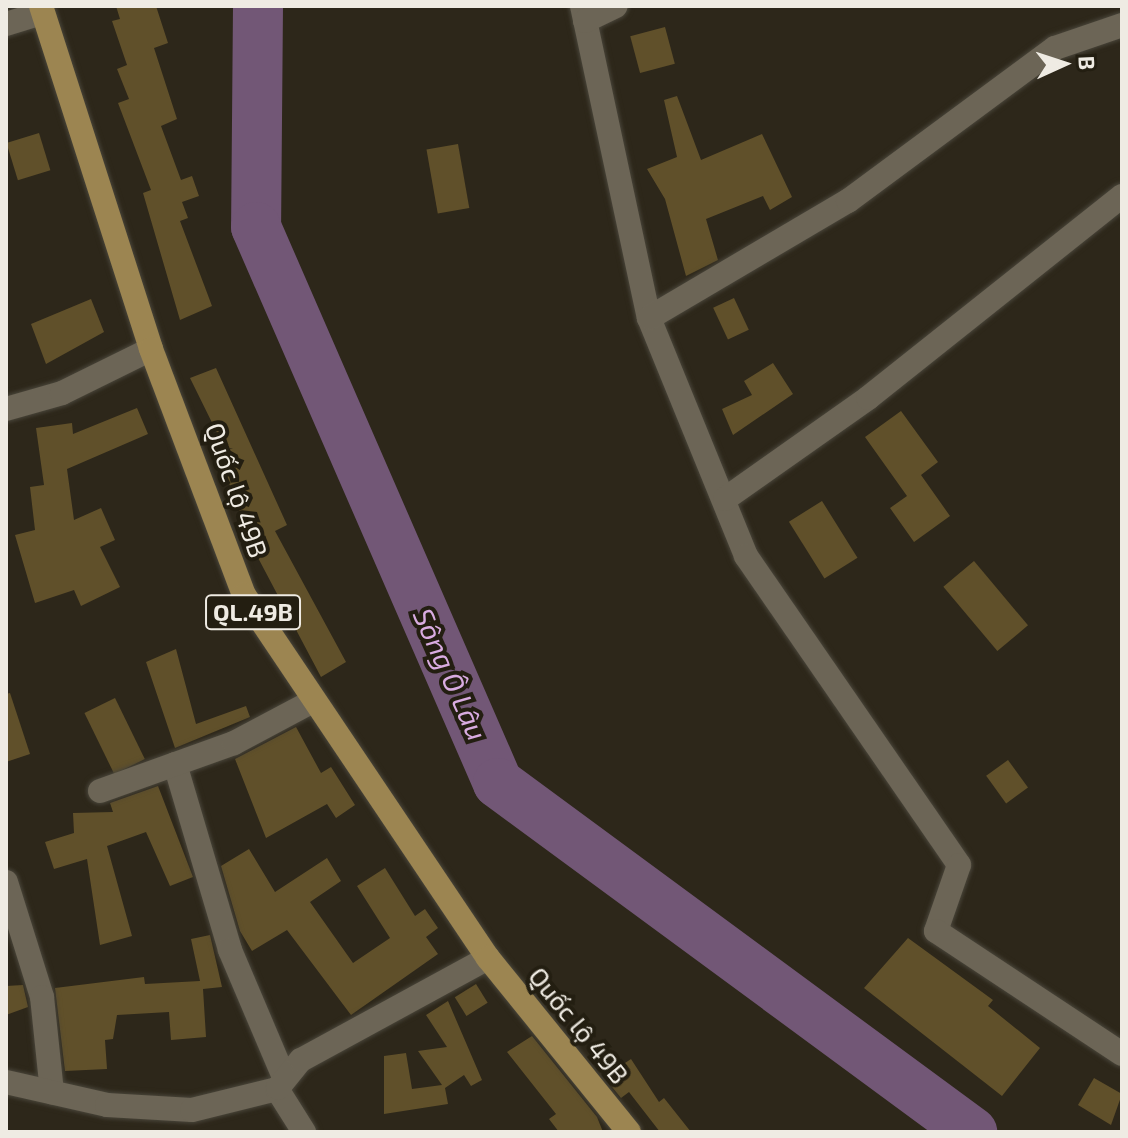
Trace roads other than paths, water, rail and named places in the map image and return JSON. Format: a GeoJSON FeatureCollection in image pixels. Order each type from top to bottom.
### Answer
{"type":"FeatureCollection","features":[{"type":"Feature","properties":{"kind":"main road","name":"Quốc lộ 49B"},"geometry":{"type":"LineString","coordinates":[[42,10],[151,349],[244,595],[311,702],[488,958],[629,1132]]}},
{"type":"Feature","properties":{"kind":"street"},"geometry":{"type":"LineString","coordinates":[[616,6],[584,14],[649,318],[746,556],[959,865],[936,931],[1122,1054]]}},
{"type":"Feature","properties":{"kind":"street"},"geometry":{"type":"LineString","coordinates":[[6,24],[42,10]]}},
{"type":"Feature","properties":{"kind":"street"},"geometry":{"type":"LineString","coordinates":[[649,318],[826,215],[1055,48],[1122,25]]}},
{"type":"Feature","properties":{"kind":"street"},"geometry":{"type":"LineString","coordinates":[[725,499],[868,398],[1122,196]]}},
{"type":"Feature","properties":{"kind":"street"},"geometry":{"type":"LineString","coordinates":[[6,409],[62,393],[151,349]]}},
{"type":"Feature","properties":{"kind":"street"},"geometry":{"type":"LineString","coordinates":[[100,791],[175,764],[311,702]]}},
{"type":"Feature","properties":{"kind":"street"},"geometry":{"type":"LineString","coordinates":[[175,764],[230,950],[281,1083],[304,1132]]}},
{"type":"Feature","properties":{"kind":"street"},"geometry":{"type":"LineString","coordinates":[[6,882],[42,997],[52,1092]]}},
{"type":"Feature","properties":{"kind":"street"},"geometry":{"type":"LineString","coordinates":[[6,1082],[52,1092],[192,1110],[281,1083],[488,958]]}},
{"type":"Feature","properties":{"kind":"waterway","name":"Sông Ô Lâu"},"geometry":{"type":"LineString","coordinates":[[258,6],[256,227],[498,783],[972,1132]]}}]}
